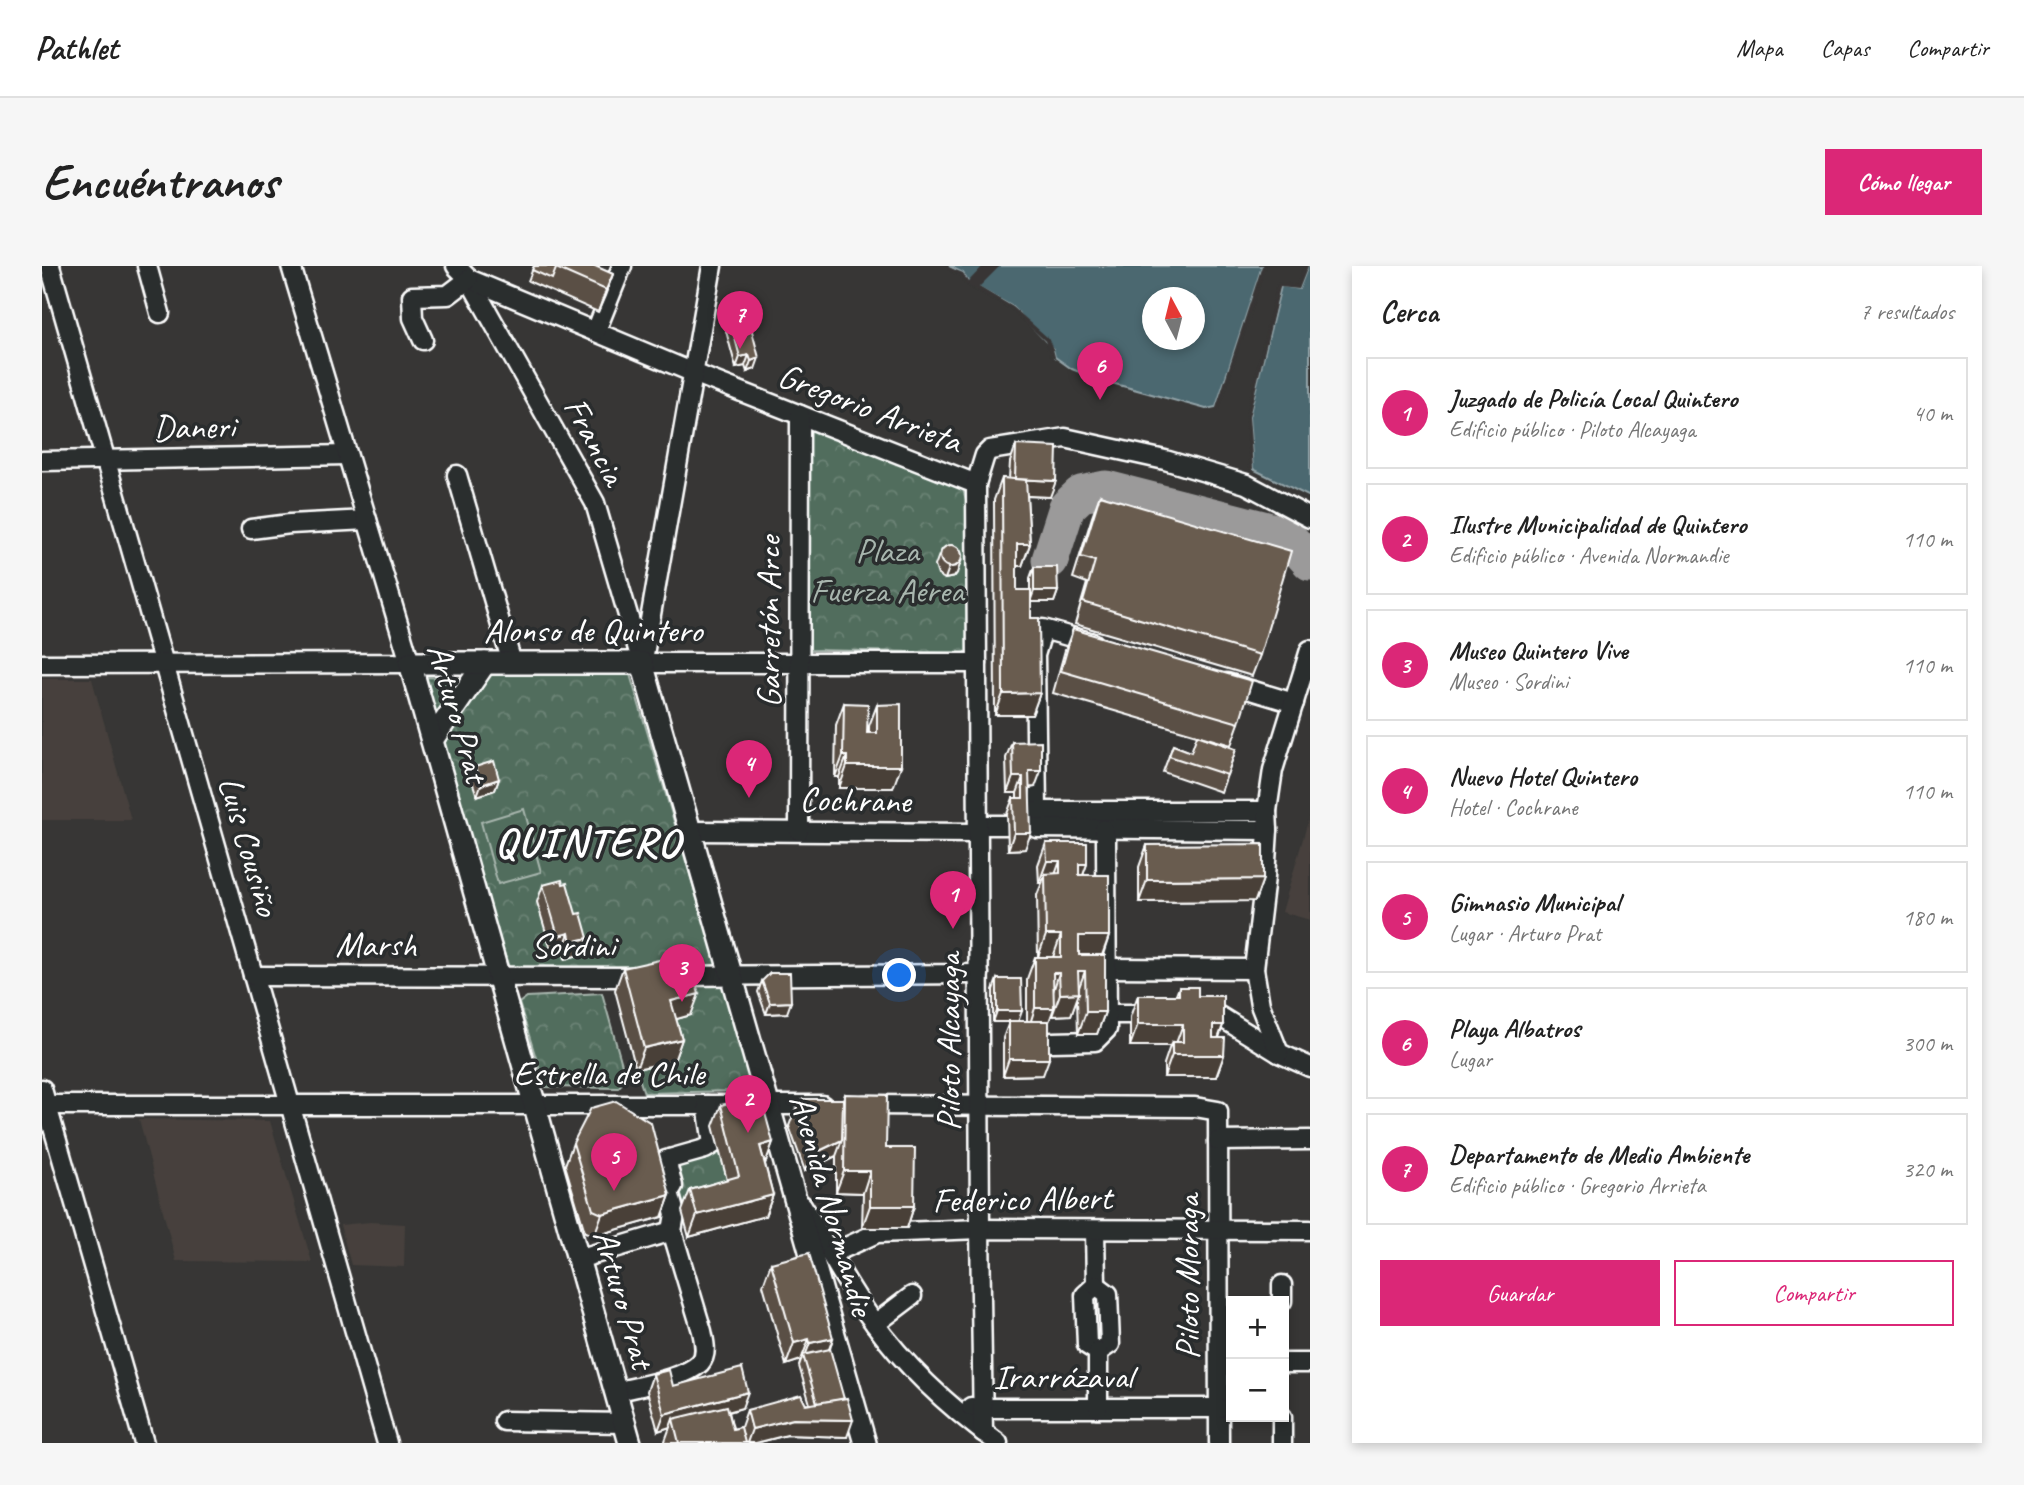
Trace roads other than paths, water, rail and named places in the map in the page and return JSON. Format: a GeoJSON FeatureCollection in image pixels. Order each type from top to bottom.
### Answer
{"type":"FeatureCollection","features":[{"type":"Feature","properties":{"kind":"main road","name":"Alonso de Quintero"},"geometry":{"type":"LineString","coordinates":[[410,663],[642,663]]}},
{"type":"Feature","properties":{"kind":"main road","name":"Arturo Prat"},"geometry":{"type":"LineString","coordinates":[[410,663],[627,1433]]}},
{"type":"Feature","properties":{"kind":"main road"},"geometry":{"type":"LineString","coordinates":[[432,740],[485,663]]}},
{"type":"Feature","properties":{"kind":"main road","name":"Avenida Normandie"},"geometry":{"type":"LineString","coordinates":[[642,663],[865,1443]]}},
{"type":"Feature","properties":{"kind":"street","name":"Luis Cousiño"},"geometry":{"type":"LineString","coordinates":[[50,266],[387,1443]]}},
{"type":"Feature","properties":{"kind":"street"},"geometry":{"type":"LineString","coordinates":[[147,266],[160,313]]}},
{"type":"Feature","properties":{"kind":"street","name":"Arturo Prat"},"geometry":{"type":"LineString","coordinates":[[291,266],[410,663]]}},
{"type":"Feature","properties":{"kind":"street"},"geometry":{"type":"LineString","coordinates":[[596,331],[622,266]]}},
{"type":"Feature","properties":{"kind":"street"},"geometry":{"type":"LineString","coordinates":[[642,663],[712,266]]}},
{"type":"Feature","properties":{"kind":"street"},"geometry":{"type":"LineString","coordinates":[[423,340],[413,318],[412,296],[448,295],[463,272]]}},
{"type":"Feature","properties":{"kind":"street","name":"Gregorio Arrieta"},"geometry":{"type":"LineString","coordinates":[[463,272],[706,379],[976,484]]}},
{"type":"Feature","properties":{"kind":"street","name":"Francia"},"geometry":{"type":"LineString","coordinates":[[463,272],[595,503],[642,663]]}},
{"type":"Feature","properties":{"kind":"street","name":"Garretón Arce"},"geometry":{"type":"LineString","coordinates":[[799,831],[800,415]]}},
{"type":"Feature","properties":{"kind":"street"},"geometry":{"type":"LineString","coordinates":[[976,484],[985,455],[990,450],[1065,438],[1166,460],[1246,484],[1310,518]]}},
{"type":"Feature","properties":{"kind":"street","name":"Daneri"},"geometry":{"type":"LineString","coordinates":[[42,461],[347,455]]}},
{"type":"Feature","properties":{"kind":"street"},"geometry":{"type":"LineString","coordinates":[[457,475],[512,663]]}},
{"type":"Feature","properties":{"kind":"street","name":"Piloto Alcayaga"},"geometry":{"type":"LineString","coordinates":[[976,484],[982,1408],[990,1438]]}},
{"type":"Feature","properties":{"kind":"street"},"geometry":{"type":"LineString","coordinates":[[251,529],[367,520]]}},
{"type":"Feature","properties":{"kind":"street"},"geometry":{"type":"LineString","coordinates":[[1024,821],[1035,655],[1043,629],[1109,648]]}},
{"type":"Feature","properties":{"kind":"street"},"geometry":{"type":"LineString","coordinates":[[1279,1053],[1260,1005],[1254,969],[1265,877],[1268,830],[1266,811],[1273,770],[1310,650]]}},
{"type":"Feature","properties":{"kind":"street","name":"Alonso de Quintero"},"geometry":{"type":"LineString","coordinates":[[42,664],[410,663]]}},
{"type":"Feature","properties":{"kind":"street","name":"Alonso de Quintero"},"geometry":{"type":"LineString","coordinates":[[642,663],[977,663]]}},
{"type":"Feature","properties":{"kind":"street"},"geometry":{"type":"LineString","coordinates":[[1215,680],[1294,704]]}},
{"type":"Feature","properties":{"kind":"street"},"geometry":{"type":"LineString","coordinates":[[1024,821],[1266,811]]}},
{"type":"Feature","properties":{"kind":"street"},"geometry":{"type":"LineString","coordinates":[[1024,821],[1037,828],[1268,830]]}},
{"type":"Feature","properties":{"kind":"street","name":"Cochrane"},"geometry":{"type":"LineString","coordinates":[[691,831],[978,829],[1024,821]]}},
{"type":"Feature","properties":{"kind":"street"},"geometry":{"type":"LineString","coordinates":[[1052,1042],[1096,1041],[1107,1029],[1104,829]]}},
{"type":"Feature","properties":{"kind":"street"},"geometry":{"type":"LineString","coordinates":[[1107,968],[1254,969]]}},
{"type":"Feature","properties":{"kind":"street","name":"Sordini"},"geometry":{"type":"LineString","coordinates":[[498,976],[979,974]]}},
{"type":"Feature","properties":{"kind":"street","name":"Marsh"},"geometry":{"type":"LineString","coordinates":[[253,976],[498,976]]}},
{"type":"Feature","properties":{"kind":"street"},"geometry":{"type":"LineString","coordinates":[[1107,1014],[1163,1014]]}},
{"type":"Feature","properties":{"kind":"street"},"geometry":{"type":"LineString","coordinates":[[1190,1014],[1216,1014],[1279,1053],[1310,1067]]}},
{"type":"Feature","properties":{"kind":"street"},"geometry":{"type":"LineString","coordinates":[[44,1100],[144,1443]]}},
{"type":"Feature","properties":{"kind":"street","name":"Estrella de Chile"},"geometry":{"type":"LineString","coordinates":[[44,1100],[290,1105],[1195,1107],[1218,1111]]}},
{"type":"Feature","properties":{"kind":"street"},"geometry":{"type":"LineString","coordinates":[[616,1392],[676,1376],[700,1363],[704,1355],[702,1331],[673,1231],[675,1214],[669,1192],[673,1186],[666,1160],[705,1149],[713,1144],[707,1105]]}},
{"type":"Feature","properties":{"kind":"street","name":"Piloto Moraga"},"geometry":{"type":"LineString","coordinates":[[1218,1111],[1219,1443]]}},
{"type":"Feature","properties":{"kind":"street"},"geometry":{"type":"LineString","coordinates":[[1218,1141],[1310,1140]]}},
{"type":"Feature","properties":{"kind":"street"},"geometry":{"type":"LineString","coordinates":[[793,1190],[856,1297],[875,1324],[915,1372],[990,1438]]}},
{"type":"Feature","properties":{"kind":"street","name":"Federico Albert"},"geometry":{"type":"LineString","coordinates":[[831,1254],[877,1233],[980,1230],[1310,1230]]}},
{"type":"Feature","properties":{"kind":"street"},"geometry":{"type":"LineString","coordinates":[[1095,1230],[1096,1285],[1085,1294],[1087,1345],[1098,1352],[1098,1408]]}},
{"type":"Feature","properties":{"kind":"street"},"geometry":{"type":"LineString","coordinates":[[578,1259],[673,1231]]}},
{"type":"Feature","properties":{"kind":"street"},"geometry":{"type":"LineString","coordinates":[[875,1324],[912,1296]]}},
{"type":"Feature","properties":{"kind":"street"},"geometry":{"type":"LineString","coordinates":[[1289,1363],[1310,1363]]}},
{"type":"Feature","properties":{"kind":"street","name":"Irarrázaval"},"geometry":{"type":"LineString","coordinates":[[948,1403],[982,1408],[1220,1408]]}},
{"type":"Feature","properties":{"kind":"street","name":"Arturo Prat"},"geometry":{"type":"LineString","coordinates":[[504,1420],[627,1433]]}},
{"type":"Feature","properties":{"kind":"street"},"geometry":{"type":"LineString","coordinates":[[1282,1422],[1282,1443]]}},
{"type":"Feature","properties":{"kind":"water"},"geometry":{"type":"Polygon","coordinates":[[[949,266],[1262,266],[1216,407],[1206,409],[1097,379],[1072,369],[1055,357],[1053,349],[1013,307],[968,282],[963,273],[949,266]]]}},
{"type":"Feature","properties":{"kind":"water"},"geometry":{"type":"Polygon","coordinates":[[[1308,266],[1310,497],[1253,469],[1249,417],[1281,286],[1299,289],[1308,266]]]}},
{"type":"Feature","properties":{"kind":"place","name":"Departamento de Medio Ambiente"},"geometry":{"type":"Point","coordinates":[740,349]}},
{"type":"Feature","properties":{"kind":"place","name":"Playa Albatros"},"geometry":{"type":"Point","coordinates":[1100,400]}},
{"type":"Feature","properties":{"kind":"place","name":"Nuevo Hotel Quintero"},"geometry":{"type":"Point","coordinates":[749,798]}},
{"type":"Feature","properties":{"kind":"place","name":"Juzgado de Policía Local Quintero"},"geometry":{"type":"Point","coordinates":[953,929]}},
{"type":"Feature","properties":{"kind":"place","name":"Museo Quintero Vive"},"geometry":{"type":"Point","coordinates":[682,1002]}},
{"type":"Feature","properties":{"kind":"place","name":"Ilustre Municipalidad de Quintero"},"geometry":{"type":"Point","coordinates":[748,1133]}},
{"type":"Feature","properties":{"kind":"place","name":"Gimnasio Municipal"},"geometry":{"type":"Point","coordinates":[614,1191]}},
{"type":"Feature","properties":{"kind":"district","name":"QUINTERO"},"geometry":{"type":"Point","coordinates":[588,842]}},
{"type":"Feature","properties":{"kind":"park label","name":"Plaza Fuerza Aérea"},"geometry":{"type":"Point","coordinates":[887,570]}}]}
